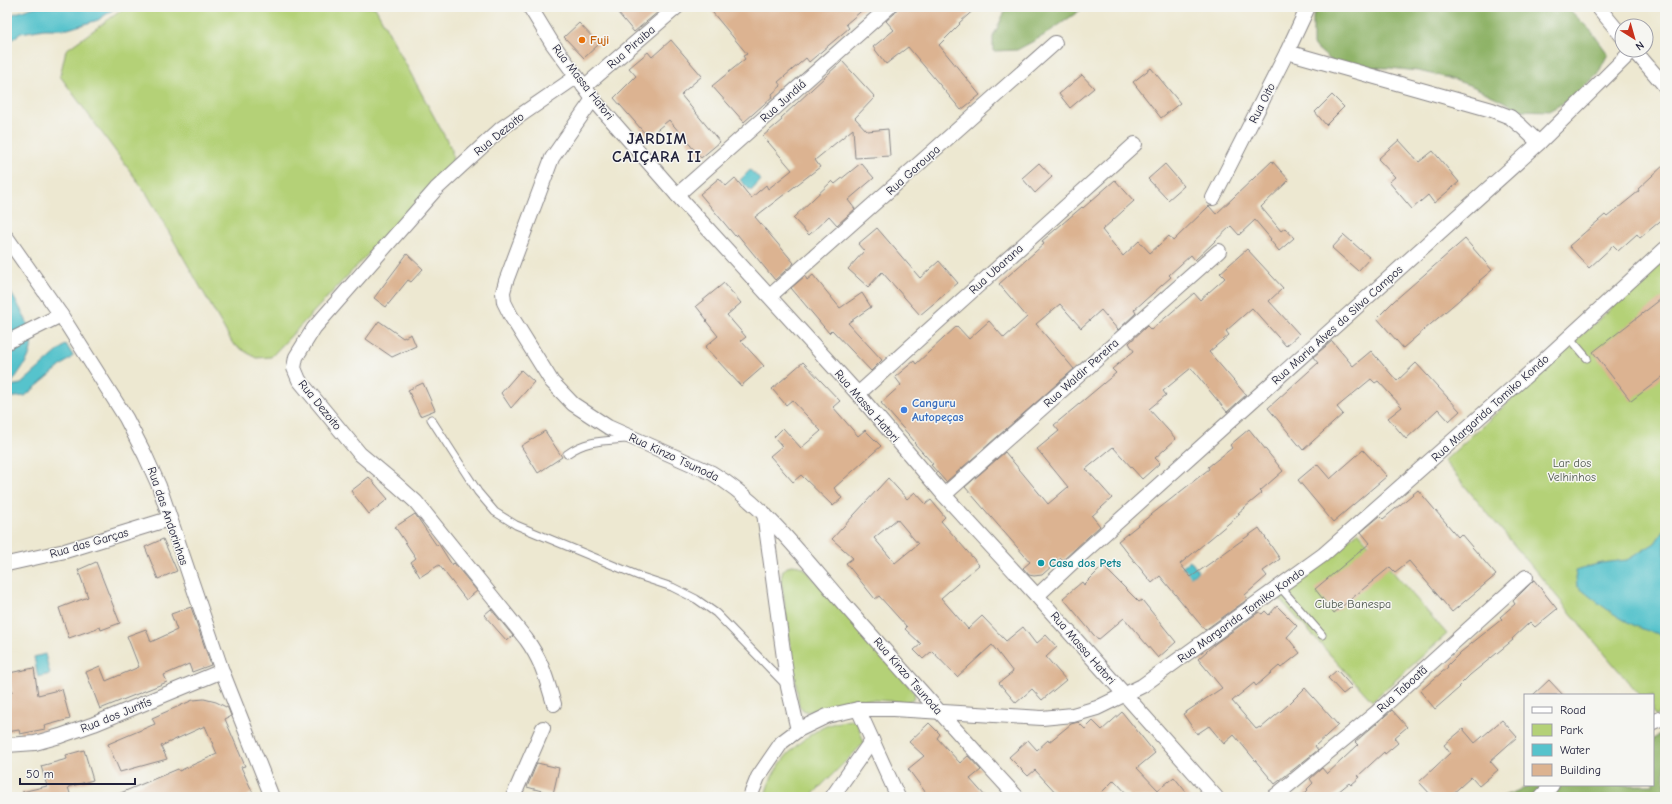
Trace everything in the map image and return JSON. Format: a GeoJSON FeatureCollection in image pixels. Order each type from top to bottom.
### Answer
{"type":"FeatureCollection","features":[{"type":"Feature","properties":{"kind":"street","name":"Rua Massa Hatori"},"geometry":{"type":"LineString","coordinates":[[530,7],[552,43],[593,99],[677,195],[858,394],[944,495],[1038,596],[1123,694],[1216,797]]}},
{"type":"Feature","properties":{"kind":"street","name":"Rua Piraiba"},"geometry":{"type":"LineString","coordinates":[[580,82],[678,7]]}},
{"type":"Feature","properties":{"kind":"street","name":"Rua Jundiá"},"geometry":{"type":"LineString","coordinates":[[677,195],[889,7]]}},
{"type":"Feature","properties":{"kind":"street","name":"Rua Oito"},"geometry":{"type":"LineString","coordinates":[[1213,198],[1287,52],[1308,7]]}},
{"type":"Feature","properties":{"kind":"street"},"geometry":{"type":"LineString","coordinates":[[1598,7],[1614,26]]}},
{"type":"Feature","properties":{"kind":"street","name":"Rua Garoupa"},"geometry":{"type":"LineString","coordinates":[[770,296],[1055,43]]}},
{"type":"Feature","properties":{"kind":"street"},"geometry":{"type":"LineString","coordinates":[[1287,52],[1492,110],[1510,117],[1522,126],[1539,143]]}},
{"type":"Feature","properties":{"kind":"street","name":"Rua Maria Alves da Silva Campos"},"geometry":{"type":"LineString","coordinates":[[1038,596],[1072,563],[1539,143],[1626,58]]}},
{"type":"Feature","properties":{"kind":"street"},"geometry":{"type":"LineString","coordinates":[[1641,58],[1665,86]]}},
{"type":"Feature","properties":{"kind":"street","name":"Rua Dezoito"},"geometry":{"type":"LineString","coordinates":[[554,704],[544,669],[536,653],[526,639],[416,502],[360,454],[299,380],[294,368],[296,357],[314,328],[436,189],[502,128],[580,82]]}},
{"type":"Feature","properties":{"kind":"street","name":"Rua Kinzo Tsunoda"},"geometry":{"type":"LineString","coordinates":[[593,99],[552,158],[503,292],[504,302],[552,382],[573,404],[608,427],[712,473],[729,484],[764,513],[1017,797]]}},
{"type":"Feature","properties":{"kind":"street","name":"Rua Ubarana"},"geometry":{"type":"LineString","coordinates":[[858,394],[1135,144]]}},
{"type":"Feature","properties":{"kind":"street","name":"Rua das Andorinhas"},"geometry":{"type":"LineString","coordinates":[[7,238],[61,315],[129,424],[159,486],[222,671],[270,796]]}},
{"type":"Feature","properties":{"kind":"street","name":"Rua Margarida Tomiko Kondo"},"geometry":{"type":"LineString","coordinates":[[750,797],[758,777],[782,742],[798,730],[827,716],[858,709],[939,711],[1042,718],[1073,715],[1097,708],[1142,686],[1280,587],[1342,539],[1569,337],[1665,249]]}},
{"type":"Feature","properties":{"kind":"street","name":"Rua Waldir Pereira"},"geometry":{"type":"LineString","coordinates":[[944,495],[1219,251]]}},
{"type":"Feature","properties":{"kind":"street"},"geometry":{"type":"LineString","coordinates":[[7,342],[61,315]]}},
{"type":"Feature","properties":{"kind":"street"},"geometry":{"type":"LineString","coordinates":[[764,513],[788,687],[798,730]]}},
{"type":"Feature","properties":{"kind":"street","name":"Rua das Garças"},"geometry":{"type":"LineString","coordinates":[[7,564],[65,551],[169,519]]}},
{"type":"Feature","properties":{"kind":"street","name":"Rua Taboatã"},"geometry":{"type":"LineString","coordinates":[[1274,797],[1376,713],[1526,577]]}},
{"type":"Feature","properties":{"kind":"street","name":"Rua dos Juritís"},"geometry":{"type":"LineString","coordinates":[[7,745],[35,743],[60,736],[94,724],[222,671]]}},
{"type":"Feature","properties":{"kind":"street"},"geometry":{"type":"LineString","coordinates":[[858,709],[898,797]]}},
{"type":"Feature","properties":{"kind":"street"},"geometry":{"type":"LineString","coordinates":[[1654,722],[1665,717]]}},
{"type":"Feature","properties":{"kind":"street"},"geometry":{"type":"LineString","coordinates":[[513,797],[543,728]]}},
{"type":"Feature","properties":{"kind":"street"},"geometry":{"type":"LineString","coordinates":[[832,797],[872,740]]}},
{"type":"Feature","properties":{"kind":"street"},"geometry":{"type":"LineString","coordinates":[[1541,797],[1551,786]]}},
{"type":"Feature","properties":{"kind":"lane"},"geometry":{"type":"LineString","coordinates":[[1569,337],[1587,358]]}},
{"type":"Feature","properties":{"kind":"lane"},"geometry":{"type":"LineString","coordinates":[[431,420],[478,492],[495,512],[516,526],[639,576],[672,587],[696,599],[716,613],[788,687]]}},
{"type":"Feature","properties":{"kind":"lane"},"geometry":{"type":"LineString","coordinates":[[566,454],[576,447],[589,442],[633,438]]}},
{"type":"Feature","properties":{"kind":"lane"},"geometry":{"type":"LineString","coordinates":[[1280,587],[1322,636]]}},
{"type":"Feature","properties":{"kind":"green space"},"geometry":{"type":"Polygon","coordinates":[[[126,7],[375,7],[452,150],[453,164],[271,357],[256,358],[233,344],[147,194],[60,76],[66,50],[126,7]]]}},
{"type":"Feature","properties":{"kind":"green space"},"geometry":{"type":"Polygon","coordinates":[[[1007,7],[1085,7],[1043,36],[1017,50],[993,51],[993,37],[1007,7]]]}},
{"type":"Feature","properties":{"kind":"green space"},"geometry":{"type":"Polygon","coordinates":[[[1318,7],[1567,7],[1592,32],[1608,54],[1597,75],[1572,98],[1549,111],[1521,110],[1472,86],[1445,77],[1418,71],[1361,67],[1334,63],[1313,45],[1313,17],[1318,7]]]}},
{"type":"Feature","properties":{"kind":"green space","name":"Lar dos Velhinhos"},"geometry":{"type":"Polygon","coordinates":[[[1665,259],[1665,708],[1656,716],[1654,713],[1654,694],[1638,694],[1444,461],[1665,259]]]}},
{"type":"Feature","properties":{"kind":"green space","name":"Clube Banespa"},"geometry":{"type":"Polygon","coordinates":[[[1358,532],[1447,634],[1372,701],[1277,596],[1358,532]]]}},
{"type":"Feature","properties":{"kind":"green space"},"geometry":{"type":"Polygon","coordinates":[[[791,565],[804,568],[915,693],[913,699],[906,702],[856,699],[808,712],[803,710],[799,705],[781,579],[783,570],[791,565]]]}},
{"type":"Feature","properties":{"kind":"green space"},"geometry":{"type":"Polygon","coordinates":[[[856,719],[864,743],[811,796],[765,797],[768,786],[779,765],[796,746],[816,731],[826,726],[856,719]]]}},
{"type":"Feature","properties":{"kind":"green space"},"geometry":{"type":"Polygon","coordinates":[[[1665,732],[1665,797],[1501,797],[1530,786],[1654,786],[1654,738],[1665,732]]]}},
{"type":"Feature","properties":{"kind":"water"},"geometry":{"type":"Polygon","coordinates":[[[34,7],[117,7],[98,20],[68,29],[44,29],[21,33],[7,43],[7,16],[34,7]]]}},
{"type":"Feature","properties":{"kind":"water"},"geometry":{"type":"Polygon","coordinates":[[[750,170],[761,180],[751,191],[740,180],[750,170]]]}},
{"type":"Feature","properties":{"kind":"water"},"geometry":{"type":"Polygon","coordinates":[[[7,286],[27,322],[31,341],[31,351],[27,360],[10,386],[21,384],[66,344],[73,356],[25,396],[7,398],[7,286]]]}},
{"type":"Feature","properties":{"kind":"water"},"geometry":{"type":"Polygon","coordinates":[[[1665,528],[1665,635],[1629,623],[1597,602],[1577,586],[1575,570],[1602,563],[1627,560],[1655,543],[1665,528]]]}},
{"type":"Feature","properties":{"kind":"water"},"geometry":{"type":"Polygon","coordinates":[[[1190,560],[1198,571],[1182,583],[1174,573],[1190,560]]]}},
{"type":"Feature","properties":{"kind":"water"},"geometry":{"type":"Polygon","coordinates":[[[45,654],[50,674],[38,677],[34,657],[45,654]]]}},
{"type":"Feature","properties":{"kind":"building"},"geometry":{"type":"Polygon","coordinates":[[[613,7],[664,7],[634,32],[613,7]]]}},
{"type":"Feature","properties":{"kind":"building"},"geometry":{"type":"Polygon","coordinates":[[[708,7],[866,7],[846,24],[849,28],[809,62],[806,58],[778,82],[781,86],[772,94],[773,96],[744,122],[712,86],[745,59],[743,56],[747,54],[708,7]]]}},
{"type":"Feature","properties":{"kind":"building"},"geometry":{"type":"Polygon","coordinates":[[[897,7],[977,7],[959,23],[960,24],[939,45],[980,95],[961,110],[908,47],[886,64],[873,47],[894,30],[886,21],[895,13],[897,7]]]}},
{"type":"Feature","properties":{"kind":"building","name":"Fuji"},"geometry":{"type":"Polygon","coordinates":[[[579,23],[599,44],[584,58],[564,37],[579,23]]]}},
{"type":"Feature","properties":{"kind":"building"},"geometry":{"type":"Polygon","coordinates":[[[671,40],[702,76],[681,95],[720,142],[701,158],[669,120],[648,137],[614,98],[636,76],[629,68],[648,52],[652,57],[671,40]]]}},
{"type":"Feature","properties":{"kind":"building"},"geometry":{"type":"Polygon","coordinates":[[[842,61],[875,97],[855,118],[867,131],[888,129],[890,156],[855,158],[853,129],[815,160],[820,167],[755,217],[794,263],[775,280],[737,234],[735,236],[700,194],[719,178],[726,186],[735,178],[751,198],[766,185],[768,189],[792,170],[763,136],[782,120],[781,118],[842,61]]]}},
{"type":"Feature","properties":{"kind":"building"},"geometry":{"type":"Polygon","coordinates":[[[1151,68],[1180,103],[1161,118],[1133,82],[1151,68]]]}},
{"type":"Feature","properties":{"kind":"building"},"geometry":{"type":"Polygon","coordinates":[[[1082,75],[1094,88],[1070,108],[1059,94],[1082,75]]]}},
{"type":"Feature","properties":{"kind":"building"},"geometry":{"type":"Polygon","coordinates":[[[1332,95],[1344,107],[1326,125],[1315,112],[1332,95]]]}},
{"type":"Feature","properties":{"kind":"building"},"geometry":{"type":"Polygon","coordinates":[[[1399,140],[1419,162],[1433,151],[1459,182],[1434,203],[1428,195],[1412,209],[1389,182],[1395,177],[1378,159],[1399,140]]]}},
{"type":"Feature","properties":{"kind":"building"},"geometry":{"type":"Polygon","coordinates":[[[1272,161],[1289,180],[1261,207],[1281,231],[1285,228],[1294,238],[1279,251],[1255,220],[1239,235],[1231,226],[1195,260],[1191,255],[1169,275],[1171,277],[1134,310],[1136,313],[1118,330],[1101,310],[1081,328],[1060,304],[1036,324],[1074,369],[946,482],[931,465],[933,464],[914,443],[915,442],[881,403],[901,385],[895,377],[914,361],[916,364],[957,326],[969,339],[989,321],[1004,338],[1027,317],[999,284],[1044,244],[1042,241],[1115,180],[1134,201],[1102,230],[1123,256],[1139,241],[1150,253],[1169,236],[1173,241],[1209,206],[1216,214],[1272,161]]]}},
{"type":"Feature","properties":{"kind":"building"},"geometry":{"type":"Polygon","coordinates":[[[861,163],[874,178],[848,200],[855,209],[837,225],[829,216],[809,235],[793,218],[832,181],[835,184],[861,163]]]}},
{"type":"Feature","properties":{"kind":"building"},"geometry":{"type":"Polygon","coordinates":[[[1039,163],[1052,177],[1035,193],[1022,178],[1039,163]]]}},
{"type":"Feature","properties":{"kind":"building"},"geometry":{"type":"Polygon","coordinates":[[[1165,164],[1184,186],[1168,200],[1148,179],[1165,164]]]}},
{"type":"Feature","properties":{"kind":"building"},"geometry":{"type":"Polygon","coordinates":[[[1665,164],[1665,217],[1640,238],[1637,234],[1618,251],[1613,246],[1589,268],[1569,246],[1605,215],[1607,217],[1639,191],[1638,189],[1665,164]]]}},
{"type":"Feature","properties":{"kind":"building"},"geometry":{"type":"Polygon","coordinates":[[[877,228],[920,278],[939,261],[958,283],[920,315],[882,272],[868,287],[848,269],[864,251],[858,244],[877,228]]]}},
{"type":"Feature","properties":{"kind":"building"},"geometry":{"type":"Polygon","coordinates":[[[1344,235],[1370,258],[1358,271],[1332,248],[1344,235]]]}},
{"type":"Feature","properties":{"kind":"building"},"geometry":{"type":"Polygon","coordinates":[[[1465,239],[1492,270],[1403,348],[1377,318],[1394,301],[1465,239]]]}},
{"type":"Feature","properties":{"kind":"building"},"geometry":{"type":"Polygon","coordinates":[[[1247,249],[1283,288],[1269,301],[1299,334],[1286,346],[1252,308],[1226,331],[1229,335],[1209,352],[1246,395],[1227,412],[1191,368],[1163,391],[1166,395],[1149,409],[1176,439],[1155,458],[1160,463],[1142,479],[1113,447],[1086,469],[1112,498],[1092,516],[1100,526],[1063,560],[1061,558],[1042,575],[1029,575],[1023,568],[1030,562],[965,487],[1005,452],[1048,504],[1068,487],[1037,449],[1059,431],[1054,425],[1116,373],[1112,369],[1134,351],[1129,343],[1147,326],[1151,330],[1194,293],[1200,300],[1225,278],[1220,273],[1247,249]]]}},
{"type":"Feature","properties":{"kind":"building"},"geometry":{"type":"Polygon","coordinates":[[[407,254],[423,269],[411,282],[408,280],[386,307],[374,298],[407,254]]]}},
{"type":"Feature","properties":{"kind":"building"},"geometry":{"type":"Polygon","coordinates":[[[813,275],[840,308],[862,293],[871,307],[848,323],[882,360],[871,371],[832,330],[829,333],[791,288],[805,276],[807,280],[813,275]]]}},
{"type":"Feature","properties":{"kind":"building"},"geometry":{"type":"Polygon","coordinates":[[[724,283],[741,303],[727,315],[746,337],[741,341],[764,366],[741,386],[705,347],[718,336],[696,306],[724,283]]]}},
{"type":"Feature","properties":{"kind":"building"},"geometry":{"type":"Polygon","coordinates":[[[1665,296],[1665,375],[1631,401],[1593,352],[1665,296]]]}},
{"type":"Feature","properties":{"kind":"building"},"geometry":{"type":"Polygon","coordinates":[[[379,321],[403,338],[411,334],[416,346],[392,357],[366,339],[379,321]]]}},
{"type":"Feature","properties":{"kind":"building"},"geometry":{"type":"Polygon","coordinates":[[[1332,341],[1353,366],[1371,351],[1397,381],[1416,363],[1460,411],[1449,421],[1438,409],[1406,439],[1388,418],[1402,407],[1378,381],[1375,383],[1371,379],[1337,407],[1343,414],[1303,450],[1268,408],[1318,363],[1313,357],[1332,341]]]}},
{"type":"Feature","properties":{"kind":"building"},"geometry":{"type":"Polygon","coordinates":[[[803,362],[840,401],[833,407],[858,436],[865,430],[881,446],[834,488],[842,498],[833,506],[801,475],[793,482],[770,456],[782,446],[774,437],[783,428],[801,448],[821,431],[792,400],[786,405],[772,389],[803,362]]]}},
{"type":"Feature","properties":{"kind":"building"},"geometry":{"type":"Polygon","coordinates":[[[521,370],[534,382],[511,408],[501,393],[521,370]]]}},
{"type":"Feature","properties":{"kind":"building"},"geometry":{"type":"Polygon","coordinates":[[[423,383],[435,410],[420,416],[408,390],[423,383]]]}},
{"type":"Feature","properties":{"kind":"building"},"geometry":{"type":"Polygon","coordinates":[[[1249,429],[1283,471],[1260,491],[1262,493],[1238,513],[1240,514],[1180,564],[1191,577],[1259,528],[1280,559],[1263,571],[1267,576],[1245,595],[1248,599],[1205,630],[1160,576],[1152,583],[1118,541],[1209,469],[1208,467],[1232,448],[1230,445],[1249,429]]]}},
{"type":"Feature","properties":{"kind":"building"},"geometry":{"type":"Polygon","coordinates":[[[545,431],[562,457],[538,473],[521,446],[545,431]]]}},
{"type":"Feature","properties":{"kind":"building"},"geometry":{"type":"Polygon","coordinates":[[[1363,450],[1387,476],[1333,522],[1298,480],[1317,464],[1330,479],[1363,450]]]}},
{"type":"Feature","properties":{"kind":"building"},"geometry":{"type":"Polygon","coordinates":[[[369,477],[388,499],[369,514],[351,491],[369,477]]]}},
{"type":"Feature","properties":{"kind":"building"},"geometry":{"type":"Polygon","coordinates":[[[888,478],[907,499],[915,492],[926,504],[931,500],[945,517],[941,521],[979,565],[941,598],[968,629],[982,616],[1006,641],[1023,627],[1036,644],[1046,635],[1057,647],[1046,657],[1066,680],[1042,700],[1032,689],[1016,703],[999,683],[1013,672],[992,645],[957,677],[932,651],[923,659],[914,650],[921,644],[905,629],[907,627],[879,596],[875,599],[846,563],[853,558],[832,539],[888,478]],[[897,519],[874,538],[895,563],[918,544],[897,519]]]}},
{"type":"Feature","properties":{"kind":"building"},"geometry":{"type":"Polygon","coordinates":[[[1418,490],[1458,537],[1461,534],[1496,575],[1452,612],[1409,561],[1395,572],[1390,567],[1334,613],[1315,589],[1370,543],[1361,532],[1380,516],[1383,519],[1418,490]]]}},
{"type":"Feature","properties":{"kind":"building"},"geometry":{"type":"Polygon","coordinates":[[[415,514],[437,546],[439,544],[452,565],[454,563],[477,591],[466,600],[439,565],[420,577],[411,562],[416,558],[395,527],[415,514]]]}},
{"type":"Feature","properties":{"kind":"building"},"geometry":{"type":"Polygon","coordinates":[[[163,539],[177,571],[158,579],[145,547],[163,539]]]}},
{"type":"Feature","properties":{"kind":"building"},"geometry":{"type":"Polygon","coordinates":[[[96,562],[120,623],[101,630],[100,627],[69,638],[59,608],[88,597],[78,570],[96,562]]]}},
{"type":"Feature","properties":{"kind":"building"},"geometry":{"type":"Polygon","coordinates":[[[1103,566],[1139,602],[1142,600],[1176,642],[1158,658],[1124,618],[1098,640],[1063,598],[1082,582],[1084,585],[1103,566]]]}},
{"type":"Feature","properties":{"kind":"building"},"geometry":{"type":"Polygon","coordinates":[[[1534,580],[1557,609],[1535,627],[1530,622],[1512,639],[1513,640],[1470,675],[1458,687],[1459,688],[1435,709],[1420,691],[1448,667],[1447,666],[1461,652],[1502,619],[1500,617],[1515,604],[1513,601],[1534,580]]]}},
{"type":"Feature","properties":{"kind":"building"},"geometry":{"type":"Polygon","coordinates":[[[1277,606],[1297,626],[1287,637],[1300,653],[1281,668],[1279,666],[1256,686],[1254,683],[1232,701],[1256,729],[1261,728],[1305,688],[1338,725],[1315,746],[1318,750],[1275,784],[1234,735],[1224,744],[1209,726],[1197,734],[1183,714],[1222,688],[1198,659],[1216,643],[1259,612],[1262,614],[1265,611],[1269,615],[1277,606]]]}},
{"type":"Feature","properties":{"kind":"building"},"geometry":{"type":"Polygon","coordinates":[[[191,607],[211,665],[192,672],[189,664],[164,675],[167,682],[100,709],[86,672],[100,666],[106,681],[139,667],[127,636],[146,629],[151,642],[177,630],[171,614],[191,607]]]}},
{"type":"Feature","properties":{"kind":"building"},"geometry":{"type":"Polygon","coordinates":[[[491,609],[513,636],[507,641],[484,615],[491,609]]]}},
{"type":"Feature","properties":{"kind":"building"},"geometry":{"type":"Polygon","coordinates":[[[34,668],[38,695],[62,689],[70,719],[44,726],[45,729],[20,734],[19,730],[7,732],[7,693],[12,692],[9,673],[34,668]]]}},
{"type":"Feature","properties":{"kind":"building"},"geometry":{"type":"Polygon","coordinates":[[[1337,670],[1352,687],[1343,694],[1328,678],[1337,670]]]}},
{"type":"Feature","properties":{"kind":"building"},"geometry":{"type":"Polygon","coordinates":[[[1549,680],[1562,694],[1534,694],[1549,680]]]}},
{"type":"Feature","properties":{"kind":"building"},"geometry":{"type":"Polygon","coordinates":[[[204,699],[216,702],[228,708],[231,716],[225,719],[245,766],[241,767],[253,793],[245,797],[111,797],[178,769],[179,771],[217,754],[205,726],[161,746],[167,759],[120,772],[108,744],[155,724],[152,718],[193,700],[204,699]]]}},
{"type":"Feature","properties":{"kind":"building"},"geometry":{"type":"Polygon","coordinates":[[[1392,710],[1407,727],[1394,738],[1398,743],[1385,754],[1384,752],[1358,776],[1360,777],[1351,785],[1349,783],[1332,797],[1301,797],[1313,783],[1310,779],[1322,768],[1327,774],[1358,745],[1355,742],[1392,710]]]}},
{"type":"Feature","properties":{"kind":"building"},"geometry":{"type":"Polygon","coordinates":[[[1122,712],[1155,753],[1137,768],[1158,790],[1174,777],[1190,797],[1130,797],[1114,780],[1097,797],[1060,797],[1035,770],[1028,776],[1009,757],[1028,740],[1037,750],[1048,740],[1049,742],[1071,724],[1078,722],[1085,729],[1093,721],[1102,730],[1122,712]]]}},
{"type":"Feature","properties":{"kind":"building"},"geometry":{"type":"Polygon","coordinates":[[[1502,720],[1517,737],[1490,761],[1498,770],[1479,786],[1471,777],[1449,797],[1433,797],[1419,782],[1450,753],[1444,745],[1463,729],[1475,743],[1502,720]]]}},
{"type":"Feature","properties":{"kind":"building"},"geometry":{"type":"Polygon","coordinates":[[[929,723],[940,734],[937,738],[960,763],[968,756],[981,770],[970,779],[986,797],[929,797],[908,769],[924,756],[909,742],[929,723]]]}},
{"type":"Feature","properties":{"kind":"building"},"geometry":{"type":"Polygon","coordinates":[[[84,750],[93,780],[68,787],[71,797],[23,797],[22,792],[47,786],[41,766],[67,759],[66,755],[84,750]]]}},
{"type":"Feature","properties":{"kind":"building"},"geometry":{"type":"Polygon","coordinates":[[[537,763],[559,768],[553,794],[527,787],[537,763]]]}},
{"type":"Feature","properties":{"kind":"place","name":"Fuji"},"geometry":{"type":"Point","coordinates":[582,40]}},
{"type":"Feature","properties":{"kind":"place","name":"Canguru Autopeças"},"geometry":{"type":"Point","coordinates":[904,410]}},
{"type":"Feature","properties":{"kind":"place","name":"Casa dos Pets"},"geometry":{"type":"Point","coordinates":[1041,563]}},
{"type":"Feature","properties":{"kind":"district","name":"JARDIM CAIÇARA II"},"geometry":{"type":"Point","coordinates":[657,147]}}]}
